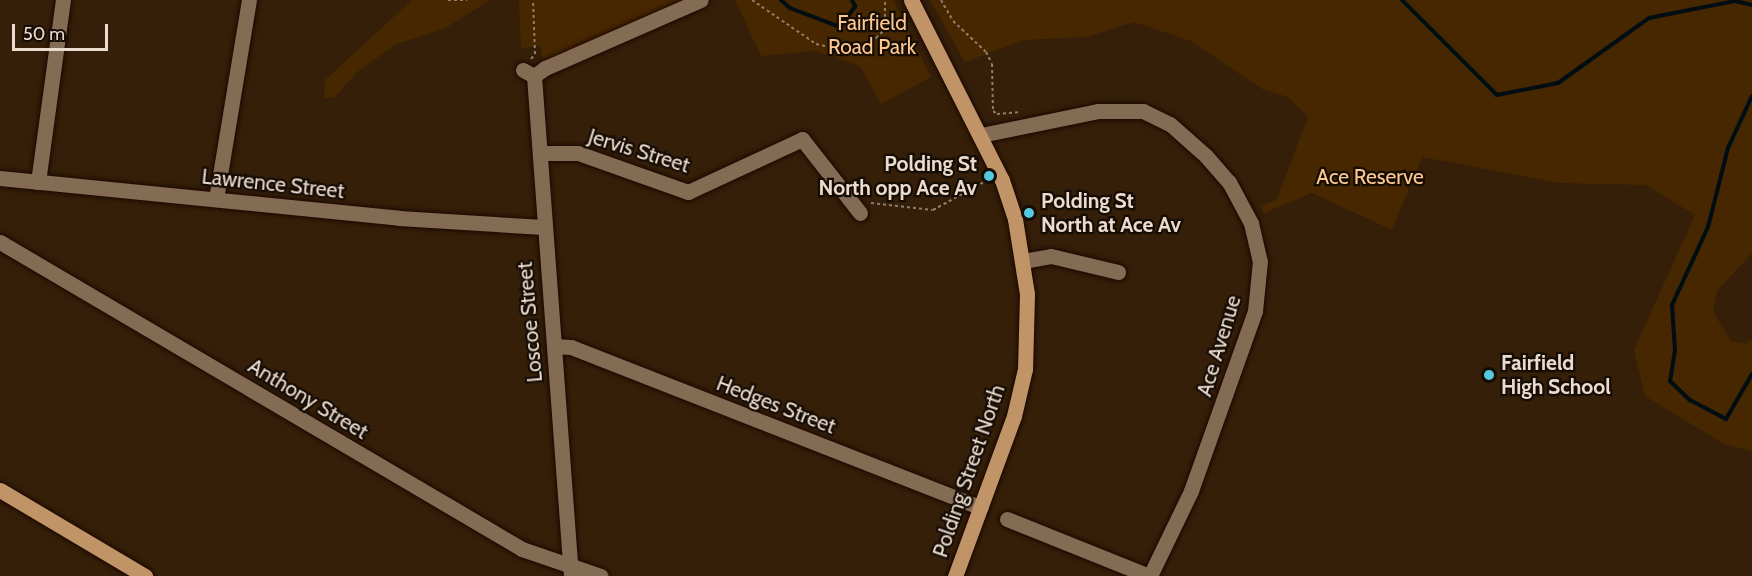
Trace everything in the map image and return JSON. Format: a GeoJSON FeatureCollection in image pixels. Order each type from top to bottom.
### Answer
{"type":"FeatureCollection","features":[{"type":"Feature","properties":{"kind":"main road","name":"Polding Street North"},"geometry":{"type":"LineString","coordinates":[[911,0],[1002,180],[1023,261],[1028,323],[1023,377],[1014,416],[955,576]]}},
{"type":"Feature","properties":{"kind":"main road"},"geometry":{"type":"LineString","coordinates":[[0,490],[145,576]]}},
{"type":"Feature","properties":{"kind":"street"},"geometry":{"type":"LineString","coordinates":[[39,182],[63,0]]}},
{"type":"Feature","properties":{"kind":"street"},"geometry":{"type":"LineString","coordinates":[[216,199],[249,0]]}},
{"type":"Feature","properties":{"kind":"street"},"geometry":{"type":"LineString","coordinates":[[529,73],[701,0]]}},
{"type":"Feature","properties":{"kind":"street","name":"Loscoe Street"},"geometry":{"type":"LineString","coordinates":[[529,73],[540,153],[543,227],[570,572]]}},
{"type":"Feature","properties":{"kind":"street","name":"Ace Avenue"},"geometry":{"type":"LineString","coordinates":[[981,135],[1098,111],[1143,111],[1170,124],[1206,156],[1229,182],[1251,223],[1260,261],[1255,311],[1191,491],[1149,576]]}},
{"type":"Feature","properties":{"kind":"street","name":"Jervis Street"},"geometry":{"type":"LineString","coordinates":[[540,153],[578,153],[688,192],[802,139],[855,207]]}},
{"type":"Feature","properties":{"kind":"street","name":"Lawrence Street"},"geometry":{"type":"LineString","coordinates":[[0,178],[399,218],[543,227]]}},
{"type":"Feature","properties":{"kind":"street","name":"Anthony Street"},"geometry":{"type":"LineString","coordinates":[[0,242],[522,549],[570,572],[601,576]]}},
{"type":"Feature","properties":{"kind":"street"},"geometry":{"type":"LineString","coordinates":[[1023,261],[1051,256],[1118,272]]}},
{"type":"Feature","properties":{"kind":"street","name":"Hedges Street"},"geometry":{"type":"LineString","coordinates":[[554,346],[572,347],[981,508]]}},
{"type":"Feature","properties":{"kind":"street"},"geometry":{"type":"LineString","coordinates":[[1007,519],[1149,576]]}},
{"type":"Feature","properties":{"kind":"path"},"geometry":{"type":"LineString","coordinates":[[448,0],[466,0]]}},
{"type":"Feature","properties":{"kind":"path"},"geometry":{"type":"LineString","coordinates":[[529,73],[535,54],[533,0]]}},
{"type":"Feature","properties":{"kind":"path"},"geometry":{"type":"LineString","coordinates":[[752,0],[816,44],[855,53],[868,47],[885,29],[885,0]]}},
{"type":"Feature","properties":{"kind":"path"},"geometry":{"type":"LineString","coordinates":[[855,207],[933,210],[988,180]]}},
{"type":"Feature","properties":{"kind":"green space"},"geometry":{"type":"Polygon","coordinates":[[[412,0],[490,0],[444,29],[396,44],[357,72],[335,97],[324,98],[325,80],[412,0]]]}},
{"type":"Feature","properties":{"kind":"green space"},"geometry":{"type":"Polygon","coordinates":[[[519,0],[684,0],[542,62],[541,46],[521,48],[519,0]]]}},
{"type":"Feature","properties":{"kind":"green space","name":"Fairfield Road Park"},"geometry":{"type":"Polygon","coordinates":[[[735,0],[893,0],[931,77],[881,104],[860,66],[815,51],[761,56],[735,0]]]}},
{"type":"Feature","properties":{"kind":"green space","name":"Ace Reserve"},"geometry":{"type":"Polygon","coordinates":[[[930,0],[1752,0],[1752,253],[1717,291],[1713,312],[1731,341],[1746,344],[1752,339],[1752,451],[1724,444],[1645,396],[1634,350],[1695,215],[1646,185],[1559,183],[1422,157],[1392,230],[1312,193],[1264,213],[1261,206],[1277,199],[1308,117],[1288,97],[1262,89],[1191,41],[1134,22],[1086,37],[1024,40],[965,62],[930,0]]]}},
{"type":"Feature","properties":{"kind":"waterway"},"geometry":{"type":"LineString","coordinates":[[781,0],[790,8],[840,27],[855,6],[852,0]]}},
{"type":"Feature","properties":{"kind":"waterway"},"geometry":{"type":"LineString","coordinates":[[1402,0],[1497,95],[1558,83],[1649,18],[1735,1],[1752,5]]}},
{"type":"Feature","properties":{"kind":"waterway"},"geometry":{"type":"LineString","coordinates":[[1752,96],[1728,148],[1708,227],[1672,305],[1675,350],[1670,381],[1690,400],[1726,419],[1752,374]]}},
{"type":"Feature","properties":{"kind":"place","name":"Polding St North opp Ace Av"},"geometry":{"type":"Point","coordinates":[989,176]}},
{"type":"Feature","properties":{"kind":"place","name":"Polding St North at Ace Av"},"geometry":{"type":"Point","coordinates":[1029,213]}},
{"type":"Feature","properties":{"kind":"place","name":"Fairfield High School"},"geometry":{"type":"Point","coordinates":[1489,375]}}]}
